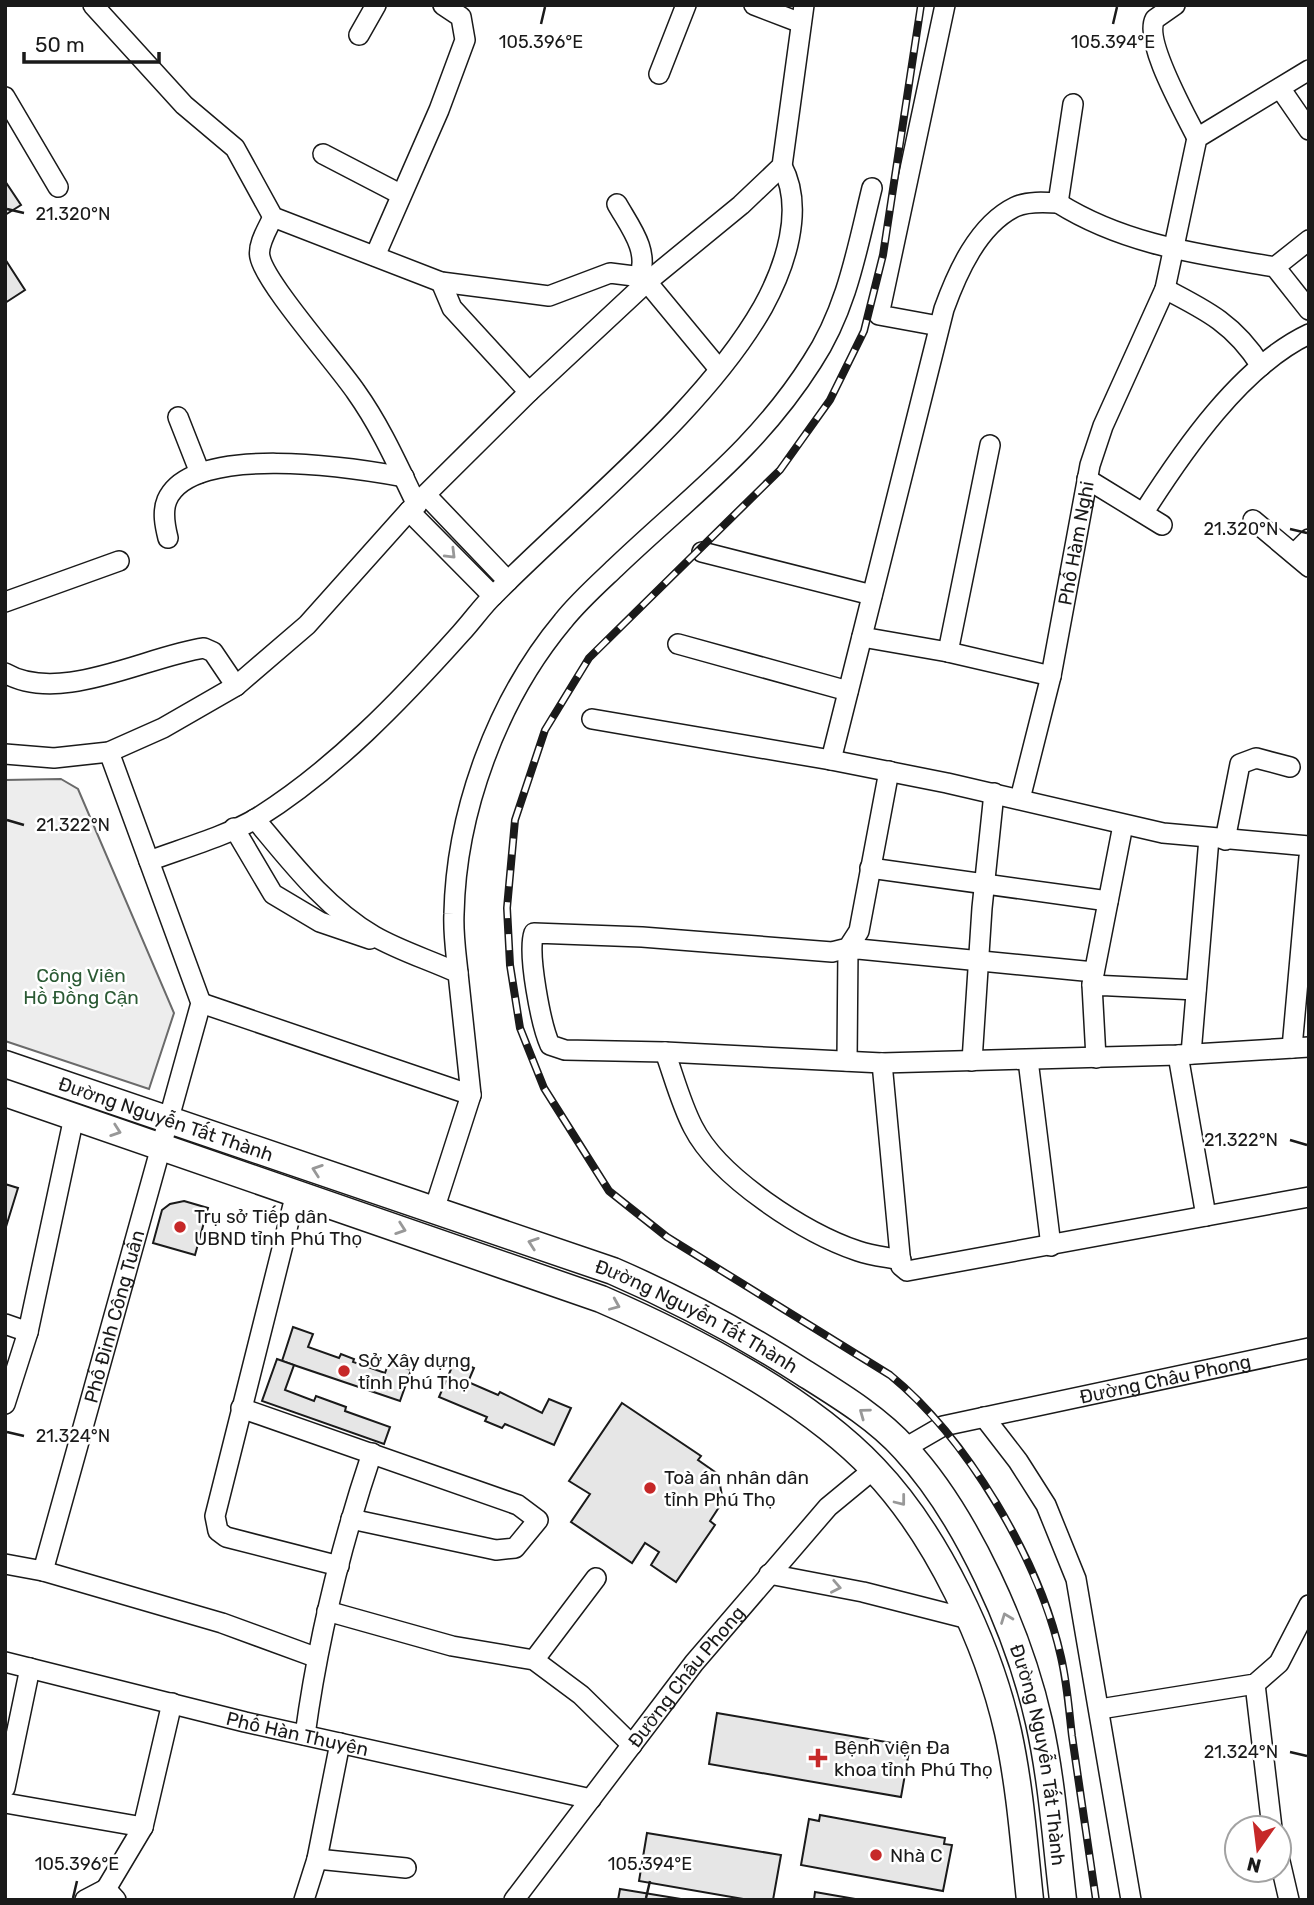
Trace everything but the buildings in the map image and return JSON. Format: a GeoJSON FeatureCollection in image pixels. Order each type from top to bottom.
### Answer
{"type":"FeatureCollection","features":[{"type":"Feature","properties":{"kind":"main road","name":"Đường Nguyễn Tất Thành"},"geometry":{"type":"LineString","coordinates":[[5,1063],[572,1256],[657,1290],[758,1344],[848,1402],[905,1448],[943,1497],[1002,1608],[1026,1670],[1039,1723],[1063,1900]]}},
{"type":"Feature","properties":{"kind":"main road","name":"Đường Nguyễn Tất Thành"},"geometry":{"type":"LineString","coordinates":[[5,1093],[560,1283],[644,1318],[741,1371],[825,1426],[874,1469],[915,1519],[969,1619],[999,1699],[1018,1796],[1030,1900]]}},
{"type":"Feature","properties":{"kind":"main road"},"geometry":{"type":"LineString","coordinates":[[560,1283],[572,1256]]}},
{"type":"Feature","properties":{"kind":"main road"},"geometry":{"type":"LineString","coordinates":[[1018,1796],[1050,1789]]}},
{"type":"Feature","properties":{"kind":"street"},"geometry":{"type":"LineString","coordinates":[[93,5],[184,105],[235,148],[273,218],[441,282],[549,296],[610,273],[643,280],[719,369]]}},
{"type":"Feature","properties":{"kind":"street"},"geometry":{"type":"LineString","coordinates":[[359,35],[376,5]]}},
{"type":"Feature","properties":{"kind":"street"},"geometry":{"type":"LineString","coordinates":[[375,256],[439,110],[465,40],[466,11],[443,5]]}},
{"type":"Feature","properties":{"kind":"street"},"geometry":{"type":"LineString","coordinates":[[659,74],[686,5]]}},
{"type":"Feature","properties":{"kind":"street"},"geometry":{"type":"LineString","coordinates":[[149,861],[256,819],[329,763],[384,713],[493,596],[667,427],[719,369],[762,308],[780,270],[792,208],[792,189],[782,166],[803,14],[754,5]]}},
{"type":"Feature","properties":{"kind":"street"},"geometry":{"type":"LineString","coordinates":[[939,326],[879,315],[946,5]]}},
{"type":"Feature","properties":{"kind":"street"},"geometry":{"type":"LineString","coordinates":[[1175,5],[1156,11],[1151,25],[1152,34],[1167,76],[1197,138],[1309,69]]}},
{"type":"Feature","properties":{"kind":"street"},"geometry":{"type":"LineString","coordinates":[[1280,88],[1309,130]]}},
{"type":"Feature","properties":{"kind":"street"},"geometry":{"type":"LineString","coordinates":[[5,97],[58,187]]}},
{"type":"Feature","properties":{"kind":"street"},"geometry":{"type":"LineString","coordinates":[[1058,203],[1073,104]]}},
{"type":"Feature","properties":{"kind":"street","name":"Phố Hàm Nghi"},"geometry":{"type":"LineString","coordinates":[[1020,799],[1051,676],[1087,479],[1103,426],[1165,289],[1197,138]]}},
{"type":"Feature","properties":{"kind":"street"},"geometry":{"type":"LineString","coordinates":[[323,154],[400,194]]}},
{"type":"Feature","properties":{"kind":"street"},"geometry":{"type":"LineString","coordinates":[[5,754],[54,758],[109,752],[163,728],[236,686],[307,625],[417,504],[643,280],[741,205],[782,166]]}},
{"type":"Feature","properties":{"kind":"street"},"geometry":{"type":"LineString","coordinates":[[434,1210],[471,1095],[454,912],[460,854],[483,763],[516,691],[563,621],[616,567],[729,466],[769,421],[812,362],[841,308],[872,188]]}},
{"type":"Feature","properties":{"kind":"street"},"geometry":{"type":"LineString","coordinates":[[831,760],[939,326],[961,267],[997,220],[1016,206],[1040,202],[1058,203],[1098,226],[1172,249],[1275,267],[1309,310]]}},
{"type":"Feature","properties":{"kind":"street"},"geometry":{"type":"LineString","coordinates":[[617,204],[640,243],[643,280]]}},
{"type":"Feature","properties":{"kind":"street"},"geometry":{"type":"LineString","coordinates":[[273,218],[260,249],[262,264],[286,302],[358,394],[417,504],[493,596]]}},
{"type":"Feature","properties":{"kind":"street"},"geometry":{"type":"LineString","coordinates":[[1275,267],[1309,240]]}},
{"type":"Feature","properties":{"kind":"street"},"geometry":{"type":"LineString","coordinates":[[441,282],[452,308],[529,392]]}},
{"type":"Feature","properties":{"kind":"street"},"geometry":{"type":"LineString","coordinates":[[1165,289],[1224,321],[1246,342],[1261,366]]}},
{"type":"Feature","properties":{"kind":"street"},"geometry":{"type":"LineString","coordinates":[[1144,512],[1198,433],[1261,366],[1309,334]]}},
{"type":"Feature","properties":{"kind":"street"},"geometry":{"type":"LineString","coordinates":[[178,416],[200,472]]}},
{"type":"Feature","properties":{"kind":"street"},"geometry":{"type":"LineString","coordinates":[[948,652],[990,445]]}},
{"type":"Feature","properties":{"kind":"street"},"geometry":{"type":"LineString","coordinates":[[168,538],[164,514],[167,500],[185,480],[200,472],[294,463],[354,468],[404,477]]}},
{"type":"Feature","properties":{"kind":"street"},"geometry":{"type":"LineString","coordinates":[[1087,479],[1162,525]]}},
{"type":"Feature","properties":{"kind":"street"},"geometry":{"type":"LineString","coordinates":[[417,504],[508,581]]}},
{"type":"Feature","properties":{"kind":"street"},"geometry":{"type":"LineString","coordinates":[[1253,520],[1301,560],[1309,539]]}},
{"type":"Feature","properties":{"kind":"street"},"geometry":{"type":"LineString","coordinates":[[702,552],[872,594]]}},
{"type":"Feature","properties":{"kind":"street"},"geometry":{"type":"LineString","coordinates":[[5,602],[119,561]]}},
{"type":"Feature","properties":{"kind":"street"},"geometry":{"type":"LineString","coordinates":[[862,637],[948,652],[1051,676]]}},
{"type":"Feature","properties":{"kind":"street"},"geometry":{"type":"LineString","coordinates":[[678,644],[848,691]]}},
{"type":"Feature","properties":{"kind":"street"},"geometry":{"type":"LineString","coordinates":[[5,673],[16,679],[44,684],[106,674],[204,648],[213,652],[236,686]]}},
{"type":"Feature","properties":{"kind":"street"},"geometry":{"type":"LineString","coordinates":[[592,719],[890,771],[1123,825],[1217,839],[1309,846]]}},
{"type":"Feature","properties":{"kind":"street"},"geometry":{"type":"LineString","coordinates":[[109,752],[201,1003],[471,1095]]}},
{"type":"Feature","properties":{"kind":"street"},"geometry":{"type":"LineString","coordinates":[[1206,1216],[1184,1055],[1217,839],[1240,764],[1255,758],[1290,767]]}},
{"type":"Feature","properties":{"kind":"street"},"geometry":{"type":"LineString","coordinates":[[847,1061],[848,948],[859,931],[890,771]]}},
{"type":"Feature","properties":{"kind":"street"},"geometry":{"type":"LineString","coordinates":[[972,1060],[984,886],[994,793]]}},
{"type":"Feature","properties":{"kind":"street"},"geometry":{"type":"LineString","coordinates":[[256,819],[314,890],[372,935],[391,945]]}},
{"type":"Feature","properties":{"kind":"street"},"geometry":{"type":"LineString","coordinates":[[1097,1058],[1093,979],[1123,825]]}},
{"type":"Feature","properties":{"kind":"street"},"geometry":{"type":"LineString","coordinates":[[234,828],[266,885],[281,900],[334,928],[391,945],[458,972]]}},
{"type":"Feature","properties":{"kind":"street"},"geometry":{"type":"LineString","coordinates":[[1196,990],[848,948],[832,952],[642,936],[534,933],[534,969],[551,1045],[565,1050],[882,1063],[1184,1055],[1300,1047],[1309,857]]}},
{"type":"Feature","properties":{"kind":"street"},"geometry":{"type":"LineString","coordinates":[[870,868],[984,886],[1108,901]]}},
{"type":"Feature","properties":{"kind":"street","name":"Phố Đinh Công Tuấn"},"geometry":{"type":"LineString","coordinates":[[43,1572],[201,1003]]}},
{"type":"Feature","properties":{"kind":"street"},"geometry":{"type":"LineString","coordinates":[[665,1052],[694,1129],[727,1169],[814,1231],[859,1252],[901,1260]]}},
{"type":"Feature","properties":{"kind":"street"},"geometry":{"type":"LineString","coordinates":[[1028,1060],[1051,1246]]}},
{"type":"Feature","properties":{"kind":"street"},"geometry":{"type":"LineString","coordinates":[[882,1063],[903,1270],[914,1271],[1309,1197]]}},
{"type":"Feature","properties":{"kind":"street"},"geometry":{"type":"LineString","coordinates":[[5,1404],[28,1332],[74,1116]]}},
{"type":"Feature","properties":{"kind":"street"},"geometry":{"type":"LineString","coordinates":[[296,1193],[215,1516],[218,1531],[226,1537],[339,1566]]}},
{"type":"Feature","properties":{"kind":"street"},"geometry":{"type":"LineString","coordinates":[[5,1324],[28,1332]]}},
{"type":"Feature","properties":{"kind":"street","name":"Đường Châu Phong"},"geometry":{"type":"LineString","coordinates":[[905,1448],[943,1426],[1309,1348]]}},
{"type":"Feature","properties":{"kind":"street"},"geometry":{"type":"LineString","coordinates":[[241,1409],[518,1505],[538,1520],[515,1548],[496,1550],[351,1520]]}},
{"type":"Feature","properties":{"kind":"street"},"geometry":{"type":"LineString","coordinates":[[984,1417],[1033,1483],[1063,1542],[1076,1579],[1131,1900]]}},
{"type":"Feature","properties":{"kind":"street"},"geometry":{"type":"LineString","coordinates":[[305,1735],[315,1657],[351,1520],[372,1453]]}},
{"type":"Feature","properties":{"kind":"street","name":"Đường Châu Phong"},"geometry":{"type":"LineString","coordinates":[[514,1900],[694,1663],[828,1507],[874,1469]]}},
{"type":"Feature","properties":{"kind":"street"},"geometry":{"type":"LineString","coordinates":[[5,1564],[43,1572],[222,1623],[315,1657]]}},
{"type":"Feature","properties":{"kind":"street"},"geometry":{"type":"LineString","coordinates":[[769,1574],[863,1592],[969,1619]]}},
{"type":"Feature","properties":{"kind":"street"},"geometry":{"type":"LineString","coordinates":[[534,1660],[596,1578]]}},
{"type":"Feature","properties":{"kind":"street"},"geometry":{"type":"LineString","coordinates":[[1100,1709],[1255,1684],[1279,1662],[1309,1605]]}},
{"type":"Feature","properties":{"kind":"street"},"geometry":{"type":"LineString","coordinates":[[327,1611],[452,1646],[534,1660],[581,1695],[632,1745]]}},
{"type":"Feature","properties":{"kind":"street","name":"Phố Hàn Thuyên"},"geometry":{"type":"LineString","coordinates":[[5,1662],[305,1735],[591,1799]]}},
{"type":"Feature","properties":{"kind":"street"},"geometry":{"type":"LineString","coordinates":[[5,1788],[11,1735],[30,1668]]}},
{"type":"Feature","properties":{"kind":"street"},"geometry":{"type":"LineString","coordinates":[[1255,1684],[1270,1814]]}},
{"type":"Feature","properties":{"kind":"street"},"geometry":{"type":"LineString","coordinates":[[85,1900],[111,1894],[143,1827],[172,1703]]}},
{"type":"Feature","properties":{"kind":"street"},"geometry":{"type":"LineString","coordinates":[[304,1900],[317,1859],[340,1743]]}},
{"type":"Feature","properties":{"kind":"street"},"geometry":{"type":"LineString","coordinates":[[5,1803],[143,1827]]}},
{"type":"Feature","properties":{"kind":"street"},"geometry":{"type":"LineString","coordinates":[[317,1859],[406,1868]]}},
{"type":"Feature","properties":{"kind":"shaded area","name":"Công Viên Hồ Đồng Cận"},"geometry":{"type":"Polygon","coordinates":[[[61,779],[78,789],[174,1013],[149,1089],[5,1041],[5,780],[61,779]]]}},
{"type":"Feature","properties":{"kind":"railway"},"geometry":{"type":"LineString","coordinates":[[921,5],[883,255],[864,331],[830,400],[780,470],[589,658],[545,730],[515,820],[507,908],[510,965],[520,1028],[544,1088],[609,1191],[667,1237],[890,1375],[919,1401],[946,1432],[996,1503],[1036,1580],[1061,1657],[1096,1900]]}},
{"type":"Feature","properties":{"kind":"place","name":"Trụ sở Tiếp dân UBND tỉnh Phú Thọ"},"geometry":{"type":"Point","coordinates":[180,1227]}},
{"type":"Feature","properties":{"kind":"place","name":"Sở Xây dựng tỉnh Phú Thọ"},"geometry":{"type":"Point","coordinates":[344,1371]}},
{"type":"Feature","properties":{"kind":"place","name":"Toà án nhân dân tỉnh Phú Thọ"},"geometry":{"type":"Point","coordinates":[650,1488]}},
{"type":"Feature","properties":{"kind":"place","name":"Bệnh viện Đa khoa tỉnh Phú Thọ"},"geometry":{"type":"Point","coordinates":[818,1758]}},
{"type":"Feature","properties":{"kind":"place","name":"Nhà C"},"geometry":{"type":"Point","coordinates":[876,1855]}}]}
